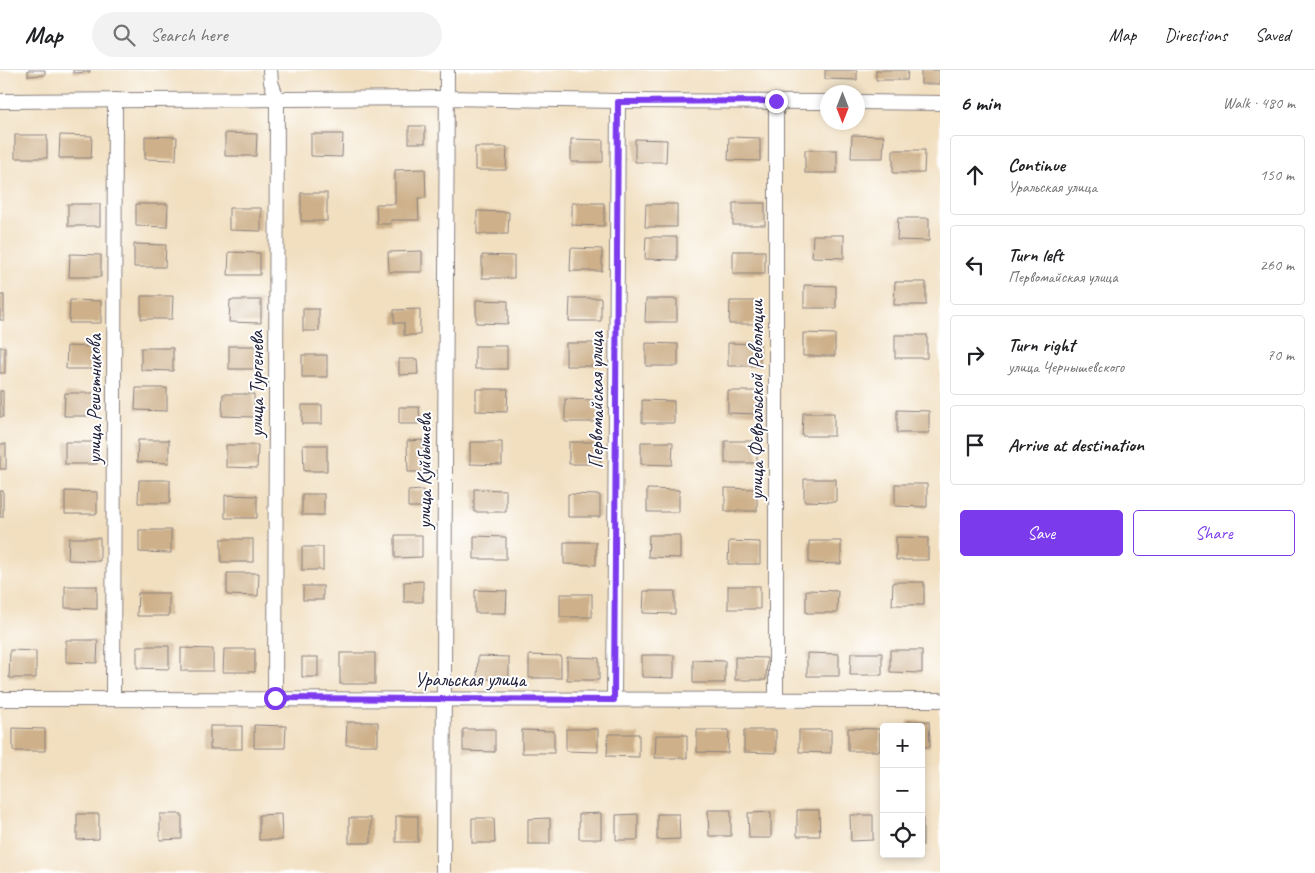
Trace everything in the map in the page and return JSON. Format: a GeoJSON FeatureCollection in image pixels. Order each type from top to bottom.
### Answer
{"type":"FeatureCollection","features":[{"type":"Feature","properties":{"kind":"street","name":"улица Тургенева"},"geometry":{"type":"LineString","coordinates":[[270,70],[276,99],[275,698]]}},
{"type":"Feature","properties":{"kind":"street","name":"улица Куйбышева"},"geometry":{"type":"LineString","coordinates":[[443,873],[442,698],[446,70]]}},
{"type":"Feature","properties":{"kind":"street"},"geometry":{"type":"LineString","coordinates":[[0,101],[447,98],[618,102],[820,102]]}},
{"type":"Feature","properties":{"kind":"street","name":"улица Решетникова"},"geometry":{"type":"LineString","coordinates":[[113,698],[115,100]]}},
{"type":"Feature","properties":{"kind":"street","name":"улица Февральской Революции"},"geometry":{"type":"LineString","coordinates":[[776,101],[776,699]]}},
{"type":"Feature","properties":{"kind":"street","name":"Первомайская улица"},"geometry":{"type":"LineString","coordinates":[[614,700],[618,102]]}},
{"type":"Feature","properties":{"kind":"street"},"geometry":{"type":"LineString","coordinates":[[865,102],[940,103]]}},
{"type":"Feature","properties":{"kind":"street","name":"Уральская улица"},"geometry":{"type":"LineString","coordinates":[[0,699],[940,700]]}},
{"type":"Feature","properties":{"kind":"building"},"geometry":{"type":"Polygon","coordinates":[[[28,70],[45,70],[45,75],[28,76],[28,70]]]}},
{"type":"Feature","properties":{"kind":"building"},"geometry":{"type":"Polygon","coordinates":[[[73,70],[90,70],[90,72],[73,73],[73,70]]]}},
{"type":"Feature","properties":{"kind":"building"},"geometry":{"type":"Polygon","coordinates":[[[825,70],[857,70],[857,80],[825,79],[825,70]]]}},
{"type":"Feature","properties":{"kind":"building"},"geometry":{"type":"Polygon","coordinates":[[[876,70],[908,70],[907,80],[876,80],[876,70]]]}},
{"type":"Feature","properties":{"kind":"building"},"geometry":{"type":"Polygon","coordinates":[[[921,70],[940,70],[940,84],[921,84],[921,70]]]}},
{"type":"Feature","properties":{"kind":"building"},"geometry":{"type":"Polygon","coordinates":[[[409,126],[425,126],[425,143],[409,143],[409,126]]]}},
{"type":"Feature","properties":{"kind":"building"},"geometry":{"type":"Polygon","coordinates":[[[225,133],[257,134],[256,156],[225,156],[225,133]]]}},
{"type":"Feature","properties":{"kind":"building"},"geometry":{"type":"Polygon","coordinates":[[[311,134],[343,134],[342,157],[311,156],[311,134]]]}},
{"type":"Feature","properties":{"kind":"building"},"geometry":{"type":"Polygon","coordinates":[[[15,135],[47,135],[47,158],[15,158],[15,135]]]}},
{"type":"Feature","properties":{"kind":"building"},"geometry":{"type":"Polygon","coordinates":[[[60,135],[92,136],[91,158],[59,158],[60,135]]]}},
{"type":"Feature","properties":{"kind":"building"},"geometry":{"type":"Polygon","coordinates":[[[852,135],[884,136],[883,158],[851,158],[852,135]]]}},
{"type":"Feature","properties":{"kind":"building"},"geometry":{"type":"Polygon","coordinates":[[[145,136],[177,137],[176,160],[145,159],[145,136]]]}},
{"type":"Feature","properties":{"kind":"building"},"geometry":{"type":"Polygon","coordinates":[[[729,137],[760,138],[760,161],[728,160],[729,137]]]}},
{"type":"Feature","properties":{"kind":"building"},"geometry":{"type":"Polygon","coordinates":[[[571,139],[603,140],[603,162],[571,162],[571,139]]]}},
{"type":"Feature","properties":{"kind":"building"},"geometry":{"type":"Polygon","coordinates":[[[635,139],[667,140],[666,162],[635,162],[635,139]]]}},
{"type":"Feature","properties":{"kind":"building"},"geometry":{"type":"Polygon","coordinates":[[[475,147],[507,147],[506,170],[475,170],[475,147]]]}},
{"type":"Feature","properties":{"kind":"building"},"geometry":{"type":"Polygon","coordinates":[[[805,150],[837,150],[837,173],[805,173],[805,150]]]}},
{"type":"Feature","properties":{"kind":"building"},"geometry":{"type":"Polygon","coordinates":[[[893,150],[925,150],[924,173],[893,173],[893,150]]]}},
{"type":"Feature","properties":{"kind":"building"},"geometry":{"type":"Polygon","coordinates":[[[425,169],[426,198],[418,198],[419,220],[391,220],[391,224],[377,224],[376,204],[395,204],[395,170],[425,169]]]}},
{"type":"Feature","properties":{"kind":"building"},"geometry":{"type":"Polygon","coordinates":[[[301,193],[327,193],[327,221],[301,221],[301,193]]]}},
{"type":"Feature","properties":{"kind":"building"},"geometry":{"type":"Polygon","coordinates":[[[572,203],[604,203],[604,226],[572,225],[572,203]]]}},
{"type":"Feature","properties":{"kind":"building"},"geometry":{"type":"Polygon","coordinates":[[[733,203],[765,203],[765,225],[733,225],[733,203]]]}},
{"type":"Feature","properties":{"kind":"building"},"geometry":{"type":"Polygon","coordinates":[[[68,204],[100,204],[100,226],[68,226],[68,204]]]}},
{"type":"Feature","properties":{"kind":"building"},"geometry":{"type":"Polygon","coordinates":[[[136,204],[168,204],[167,227],[136,226],[136,204]]]}},
{"type":"Feature","properties":{"kind":"building"},"geometry":{"type":"Polygon","coordinates":[[[646,204],[677,204],[677,227],[645,227],[646,204]]]}},
{"type":"Feature","properties":{"kind":"building"},"geometry":{"type":"Polygon","coordinates":[[[229,208],[261,208],[261,231],[229,230],[229,208]]]}},
{"type":"Feature","properties":{"kind":"building"},"geometry":{"type":"Polygon","coordinates":[[[477,211],[509,212],[508,234],[477,234],[477,211]]]}},
{"type":"Feature","properties":{"kind":"building"},"geometry":{"type":"Polygon","coordinates":[[[898,218],[929,218],[929,241],[897,240],[898,218]]]}},
{"type":"Feature","properties":{"kind":"building"},"geometry":{"type":"Polygon","coordinates":[[[813,235],[844,235],[844,258],[812,257],[813,235]]]}},
{"type":"Feature","properties":{"kind":"building"},"geometry":{"type":"Polygon","coordinates":[[[646,237],[677,237],[677,260],[645,259],[646,237]]]}},
{"type":"Feature","properties":{"kind":"building"},"geometry":{"type":"Polygon","coordinates":[[[134,244],[166,245],[165,267],[134,267],[134,244]]]}},
{"type":"Feature","properties":{"kind":"building"},"geometry":{"type":"Polygon","coordinates":[[[571,248],[602,249],[602,271],[570,271],[571,248]]]}},
{"type":"Feature","properties":{"kind":"building"},"geometry":{"type":"Polygon","coordinates":[[[422,251],[422,272],[389,272],[388,252],[422,251]]]}},
{"type":"Feature","properties":{"kind":"building"},"geometry":{"type":"Polygon","coordinates":[[[733,251],[765,251],[765,274],[733,274],[733,251]]]}},
{"type":"Feature","properties":{"kind":"building"},"geometry":{"type":"Polygon","coordinates":[[[229,252],[260,253],[260,275],[228,275],[229,252]]]}},
{"type":"Feature","properties":{"kind":"building"},"geometry":{"type":"Polygon","coordinates":[[[70,254],[101,255],[101,277],[69,277],[70,254]]]}},
{"type":"Feature","properties":{"kind":"building"},"geometry":{"type":"Polygon","coordinates":[[[482,255],[514,256],[514,278],[482,278],[482,255]]]}},
{"type":"Feature","properties":{"kind":"building"},"geometry":{"type":"Polygon","coordinates":[[[895,282],[926,282],[926,305],[894,305],[895,282]]]}},
{"type":"Feature","properties":{"kind":"building"},"geometry":{"type":"Polygon","coordinates":[[[804,285],[836,286],[836,308],[804,308],[804,285]]]}},
{"type":"Feature","properties":{"kind":"building"},"geometry":{"type":"Polygon","coordinates":[[[0,295],[4,295],[4,320],[0,320],[0,295]]]}},
{"type":"Feature","properties":{"kind":"building"},"geometry":{"type":"Polygon","coordinates":[[[141,296],[173,296],[172,319],[141,319],[141,296]]]}},
{"type":"Feature","properties":{"kind":"building"},"geometry":{"type":"Polygon","coordinates":[[[570,298],[601,298],[601,321],[569,321],[570,298]]]}},
{"type":"Feature","properties":{"kind":"building"},"geometry":{"type":"Polygon","coordinates":[[[646,299],[677,299],[677,322],[645,322],[646,299]]]}},
{"type":"Feature","properties":{"kind":"building"},"geometry":{"type":"Polygon","coordinates":[[[70,300],[101,301],[101,323],[69,323],[70,300]]]}},
{"type":"Feature","properties":{"kind":"building"},"geometry":{"type":"Polygon","coordinates":[[[230,300],[261,300],[261,323],[229,322],[230,300]]]}},
{"type":"Feature","properties":{"kind":"building"},"geometry":{"type":"Polygon","coordinates":[[[476,300],[508,301],[508,324],[476,323],[476,300]]]}},
{"type":"Feature","properties":{"kind":"building"},"geometry":{"type":"Polygon","coordinates":[[[730,301],[761,301],[761,324],[729,324],[730,301]]]}},
{"type":"Feature","properties":{"kind":"building"},"geometry":{"type":"Polygon","coordinates":[[[303,309],[319,309],[319,331],[303,331],[303,309]]]}},
{"type":"Feature","properties":{"kind":"building"},"geometry":{"type":"Polygon","coordinates":[[[420,309],[420,335],[404,335],[404,323],[394,323],[394,310],[420,309]]]}},
{"type":"Feature","properties":{"kind":"building"},"geometry":{"type":"Polygon","coordinates":[[[803,333],[835,334],[835,356],[803,356],[803,333]]]}},
{"type":"Feature","properties":{"kind":"building"},"geometry":{"type":"Polygon","coordinates":[[[895,335],[927,335],[927,358],[895,358],[895,335]]]}},
{"type":"Feature","properties":{"kind":"building"},"geometry":{"type":"Polygon","coordinates":[[[566,343],[598,343],[598,366],[566,366],[566,343]]]}},
{"type":"Feature","properties":{"kind":"building"},"geometry":{"type":"Polygon","coordinates":[[[646,343],[678,344],[678,366],[646,366],[646,343]]]}},
{"type":"Feature","properties":{"kind":"building"},"geometry":{"type":"Polygon","coordinates":[[[728,343],[760,344],[760,366],[728,366],[728,343]]]}},
{"type":"Feature","properties":{"kind":"building"},"geometry":{"type":"Polygon","coordinates":[[[67,346],[98,347],[98,369],[66,369],[67,346]]]}},
{"type":"Feature","properties":{"kind":"building"},"geometry":{"type":"Polygon","coordinates":[[[229,346],[261,346],[261,369],[229,369],[229,346]]]}},
{"type":"Feature","properties":{"kind":"building"},"geometry":{"type":"Polygon","coordinates":[[[475,346],[507,346],[507,369],[475,369],[475,346]]]}},
{"type":"Feature","properties":{"kind":"building"},"geometry":{"type":"Polygon","coordinates":[[[0,347],[5,347],[5,373],[0,373],[0,347]]]}},
{"type":"Feature","properties":{"kind":"building"},"geometry":{"type":"Polygon","coordinates":[[[141,348],[173,348],[173,371],[141,370],[141,348]]]}},
{"type":"Feature","properties":{"kind":"building"},"geometry":{"type":"Polygon","coordinates":[[[302,355],[327,355],[327,377],[302,377],[302,355]]]}},
{"type":"Feature","properties":{"kind":"building"},"geometry":{"type":"Polygon","coordinates":[[[399,359],[417,359],[418,374],[399,375],[399,359]]]}},
{"type":"Feature","properties":{"kind":"building"},"geometry":{"type":"Polygon","coordinates":[[[136,388],[167,388],[167,411],[135,410],[136,388]]]}},
{"type":"Feature","properties":{"kind":"building"},"geometry":{"type":"Polygon","coordinates":[[[476,389],[508,389],[507,412],[476,411],[476,389]]]}},
{"type":"Feature","properties":{"kind":"building"},"geometry":{"type":"Polygon","coordinates":[[[0,391],[3,391],[3,417],[0,417],[0,391]]]}},
{"type":"Feature","properties":{"kind":"building"},"geometry":{"type":"Polygon","coordinates":[[[728,391],[760,391],[760,414],[728,413],[728,391]]]}},
{"type":"Feature","properties":{"kind":"building"},"geometry":{"type":"Polygon","coordinates":[[[65,393],[96,393],[96,416],[64,416],[65,393]]]}},
{"type":"Feature","properties":{"kind":"building"},"geometry":{"type":"Polygon","coordinates":[[[223,394],[254,394],[254,417],[222,416],[223,394]]]}},
{"type":"Feature","properties":{"kind":"building"},"geometry":{"type":"Polygon","coordinates":[[[565,399],[597,400],[597,422],[565,422],[565,399]]]}},
{"type":"Feature","properties":{"kind":"building"},"geometry":{"type":"Polygon","coordinates":[[[642,400],[674,401],[674,423],[642,423],[642,400]]]}},
{"type":"Feature","properties":{"kind":"building"},"geometry":{"type":"Polygon","coordinates":[[[302,405],[322,405],[322,424],[302,424],[302,405]]]}},
{"type":"Feature","properties":{"kind":"building"},"geometry":{"type":"Polygon","coordinates":[[[399,407],[419,407],[420,424],[399,424],[399,407]]]}},
{"type":"Feature","properties":{"kind":"building"},"geometry":{"type":"Polygon","coordinates":[[[897,410],[929,411],[929,433],[897,433],[897,410]]]}},
{"type":"Feature","properties":{"kind":"building"},"geometry":{"type":"Polygon","coordinates":[[[803,413],[834,413],[834,436],[802,436],[803,413]]]}},
{"type":"Feature","properties":{"kind":"building"},"geometry":{"type":"Polygon","coordinates":[[[138,440],[169,440],[169,463],[137,462],[138,440]]]}},
{"type":"Feature","properties":{"kind":"building"},"geometry":{"type":"Polygon","coordinates":[[[423,440],[423,472],[408,472],[407,441],[423,440]]]}},
{"type":"Feature","properties":{"kind":"building"},"geometry":{"type":"Polygon","coordinates":[[[725,441],[757,441],[757,463],[725,463],[725,441]]]}},
{"type":"Feature","properties":{"kind":"building"},"geometry":{"type":"Polygon","coordinates":[[[65,442],[97,442],[97,464],[65,464],[65,442]]]}},
{"type":"Feature","properties":{"kind":"building"},"geometry":{"type":"Polygon","coordinates":[[[470,442],[502,442],[502,465],[470,464],[470,442]]]}},
{"type":"Feature","properties":{"kind":"building"},"geometry":{"type":"Polygon","coordinates":[[[569,442],[601,442],[600,464],[569,464],[569,442]]]}},
{"type":"Feature","properties":{"kind":"building"},"geometry":{"type":"Polygon","coordinates":[[[641,442],[673,442],[672,465],[641,464],[641,442]]]}},
{"type":"Feature","properties":{"kind":"building"},"geometry":{"type":"Polygon","coordinates":[[[0,444],[6,444],[6,469],[0,469],[0,444]]]}},
{"type":"Feature","properties":{"kind":"building"},"geometry":{"type":"Polygon","coordinates":[[[226,445],[258,445],[257,468],[226,467],[226,445]]]}},
{"type":"Feature","properties":{"kind":"building"},"geometry":{"type":"Polygon","coordinates":[[[303,445],[327,445],[327,471],[304,471],[303,445]]]}},
{"type":"Feature","properties":{"kind":"building"},"geometry":{"type":"Polygon","coordinates":[[[804,479],[836,479],[836,502],[804,501],[804,479]]]}},
{"type":"Feature","properties":{"kind":"building"},"geometry":{"type":"Polygon","coordinates":[[[139,480],[170,480],[170,503],[138,503],[139,480]]]}},
{"type":"Feature","properties":{"kind":"building"},"geometry":{"type":"Polygon","coordinates":[[[895,484],[927,484],[927,507],[895,506],[895,484]]]}},
{"type":"Feature","properties":{"kind":"building"},"geometry":{"type":"Polygon","coordinates":[[[725,488],[757,489],[757,511],[725,511],[725,488]]]}},
{"type":"Feature","properties":{"kind":"building"},"geometry":{"type":"Polygon","coordinates":[[[474,489],[506,490],[506,512],[474,512],[474,489]]]}},
{"type":"Feature","properties":{"kind":"building"},"geometry":{"type":"Polygon","coordinates":[[[647,489],[679,490],[679,512],[647,512],[647,489]]]}},
{"type":"Feature","properties":{"kind":"building"},"geometry":{"type":"Polygon","coordinates":[[[423,490],[423,507],[408,507],[408,491],[423,490]]]}},
{"type":"Feature","properties":{"kind":"building"},"geometry":{"type":"Polygon","coordinates":[[[0,491],[3,491],[3,517],[0,517],[0,491]]]}},
{"type":"Feature","properties":{"kind":"building"},"geometry":{"type":"Polygon","coordinates":[[[65,491],[97,492],[97,514],[65,514],[65,491]]]}},
{"type":"Feature","properties":{"kind":"building"},"geometry":{"type":"Polygon","coordinates":[[[302,494],[324,494],[324,515],[302,515],[302,494]]]}},
{"type":"Feature","properties":{"kind":"building"},"geometry":{"type":"Polygon","coordinates":[[[568,494],[600,495],[600,517],[568,517],[568,494]]]}},
{"type":"Feature","properties":{"kind":"building"},"geometry":{"type":"Polygon","coordinates":[[[225,495],[257,496],[257,518],[225,518],[225,495]]]}},
{"type":"Feature","properties":{"kind":"building"},"geometry":{"type":"Polygon","coordinates":[[[139,530],[171,530],[171,553],[139,552],[139,530]]]}},
{"type":"Feature","properties":{"kind":"building"},"geometry":{"type":"Polygon","coordinates":[[[395,535],[422,535],[422,557],[395,558],[395,535]]]}},
{"type":"Feature","properties":{"kind":"building"},"geometry":{"type":"Polygon","coordinates":[[[649,535],[680,535],[680,558],[648,557],[649,535]]]}},
{"type":"Feature","properties":{"kind":"building"},"geometry":{"type":"Polygon","coordinates":[[[474,536],[506,537],[506,559],[474,559],[474,536]]]}},
{"type":"Feature","properties":{"kind":"building"},"geometry":{"type":"Polygon","coordinates":[[[896,537],[928,538],[928,560],[896,560],[896,537]]]}},
{"type":"Feature","properties":{"kind":"building"},"geometry":{"type":"Polygon","coordinates":[[[69,538],[100,538],[100,561],[68,560],[69,538]]]}},
{"type":"Feature","properties":{"kind":"building"},"geometry":{"type":"Polygon","coordinates":[[[221,539],[253,539],[253,562],[221,562],[221,539]]]}},
{"type":"Feature","properties":{"kind":"building"},"geometry":{"type":"Polygon","coordinates":[[[729,541],[760,542],[760,564],[728,564],[729,541]]]}},
{"type":"Feature","properties":{"kind":"building"},"geometry":{"type":"Polygon","coordinates":[[[809,541],[841,541],[841,564],[809,563],[809,541]]]}},
{"type":"Feature","properties":{"kind":"building"},"geometry":{"type":"Polygon","coordinates":[[[564,542],[596,542],[596,565],[564,564],[564,542]]]}},
{"type":"Feature","properties":{"kind":"building"},"geometry":{"type":"Polygon","coordinates":[[[302,547],[323,547],[323,570],[302,570],[302,547]]]}},
{"type":"Feature","properties":{"kind":"building"},"geometry":{"type":"Polygon","coordinates":[[[227,573],[259,573],[258,596],[227,595],[227,573]]]}},
{"type":"Feature","properties":{"kind":"building"},"geometry":{"type":"Polygon","coordinates":[[[423,581],[423,602],[404,602],[404,582],[423,581]]]}},
{"type":"Feature","properties":{"kind":"building"},"geometry":{"type":"Polygon","coordinates":[[[893,582],[924,582],[924,605],[892,605],[893,582]]]}},
{"type":"Feature","properties":{"kind":"building"},"geometry":{"type":"Polygon","coordinates":[[[65,586],[97,586],[97,609],[65,608],[65,586]]]}},
{"type":"Feature","properties":{"kind":"building"},"geometry":{"type":"Polygon","coordinates":[[[303,586],[323,586],[323,600],[303,600],[303,586]]]}},
{"type":"Feature","properties":{"kind":"building"},"geometry":{"type":"Polygon","coordinates":[[[728,586],[760,586],[760,609],[728,609],[728,586]]]}},
{"type":"Feature","properties":{"kind":"building"},"geometry":{"type":"Polygon","coordinates":[[[475,590],[507,591],[506,613],[475,613],[475,590]]]}},
{"type":"Feature","properties":{"kind":"building"},"geometry":{"type":"Polygon","coordinates":[[[806,590],[838,591],[837,613],[806,613],[806,590]]]}},
{"type":"Feature","properties":{"kind":"building"},"geometry":{"type":"Polygon","coordinates":[[[644,591],[675,591],[675,614],[643,613],[644,591]]]}},
{"type":"Feature","properties":{"kind":"building"},"geometry":{"type":"Polygon","coordinates":[[[138,593],[169,593],[169,616],[137,616],[138,593]]]}},
{"type":"Feature","properties":{"kind":"building"},"geometry":{"type":"Polygon","coordinates":[[[560,594],[592,594],[592,617],[560,617],[560,594]]]}},
{"type":"Feature","properties":{"kind":"building"},"geometry":{"type":"Polygon","coordinates":[[[66,640],[98,640],[97,663],[66,662],[66,640]]]}},
{"type":"Feature","properties":{"kind":"building"},"geometry":{"type":"Polygon","coordinates":[[[137,646],[169,646],[169,669],[137,668],[137,646]]]}},
{"type":"Feature","properties":{"kind":"building"},"geometry":{"type":"Polygon","coordinates":[[[181,648],[213,649],[213,671],[181,671],[181,648]]]}},
{"type":"Feature","properties":{"kind":"building"},"geometry":{"type":"Polygon","coordinates":[[[224,649],[255,649],[255,672],[223,672],[224,649]]]}},
{"type":"Feature","properties":{"kind":"building"},"geometry":{"type":"Polygon","coordinates":[[[10,650],[36,651],[36,678],[9,678],[10,650]]]}},
{"type":"Feature","properties":{"kind":"building"},"geometry":{"type":"Polygon","coordinates":[[[890,650],[922,650],[922,673],[890,672],[890,650]]]}},
{"type":"Feature","properties":{"kind":"building"},"geometry":{"type":"Polygon","coordinates":[[[340,653],[375,653],[375,684],[340,684],[340,653]]]}},
{"type":"Feature","properties":{"kind":"building"},"geometry":{"type":"Polygon","coordinates":[[[807,653],[839,654],[839,676],[807,676],[807,653]]]}},
{"type":"Feature","properties":{"kind":"building"},"geometry":{"type":"Polygon","coordinates":[[[851,653],[882,653],[882,675],[850,675],[851,653]]]}},
{"type":"Feature","properties":{"kind":"building"},"geometry":{"type":"Polygon","coordinates":[[[529,655],[561,656],[561,678],[529,678],[529,655]]]}},
{"type":"Feature","properties":{"kind":"building"},"geometry":{"type":"Polygon","coordinates":[[[642,655],[674,655],[674,678],[642,677],[642,655]]]}},
{"type":"Feature","properties":{"kind":"building"},"geometry":{"type":"Polygon","coordinates":[[[478,656],[509,657],[509,679],[477,679],[478,656]]]}},
{"type":"Feature","properties":{"kind":"building"},"geometry":{"type":"Polygon","coordinates":[[[302,657],[318,657],[318,677],[302,677],[302,657]]]}},
{"type":"Feature","properties":{"kind":"building"},"geometry":{"type":"Polygon","coordinates":[[[567,657],[599,658],[599,680],[567,680],[567,657]]]}},
{"type":"Feature","properties":{"kind":"building"},"geometry":{"type":"Polygon","coordinates":[[[735,657],[767,658],[766,680],[735,680],[735,657]]]}},
{"type":"Feature","properties":{"kind":"building"},"geometry":{"type":"Polygon","coordinates":[[[693,660],[725,661],[725,683],[693,683],[693,660]]]}},
{"type":"Feature","properties":{"kind":"building"},"geometry":{"type":"Polygon","coordinates":[[[907,721],[929,721],[930,747],[925,747],[925,723],[907,723],[907,721]]]}},
{"type":"Feature","properties":{"kind":"building"},"geometry":{"type":"Polygon","coordinates":[[[347,722],[378,722],[378,745],[346,745],[347,722]]]}},
{"type":"Feature","properties":{"kind":"building"},"geometry":{"type":"Polygon","coordinates":[[[254,725],[286,726],[285,748],[254,748],[254,725]]]}},
{"type":"Feature","properties":{"kind":"building"},"geometry":{"type":"Polygon","coordinates":[[[210,726],[242,726],[242,749],[210,749],[210,726]]]}},
{"type":"Feature","properties":{"kind":"building"},"geometry":{"type":"Polygon","coordinates":[[[13,728],[45,729],[45,751],[13,751],[13,728]]]}},
{"type":"Feature","properties":{"kind":"building"},"geometry":{"type":"Polygon","coordinates":[[[848,728],[880,729],[880,751],[848,751],[848,728]]]}},
{"type":"Feature","properties":{"kind":"building"},"geometry":{"type":"Polygon","coordinates":[[[463,729],[495,729],[495,752],[463,751],[463,729]]]}},
{"type":"Feature","properties":{"kind":"building"},"geometry":{"type":"Polygon","coordinates":[[[566,729],[598,729],[598,752],[566,751],[566,729]]]}},
{"type":"Feature","properties":{"kind":"building"},"geometry":{"type":"Polygon","coordinates":[[[522,730],[554,731],[554,753],[522,753],[522,730]]]}},
{"type":"Feature","properties":{"kind":"building"},"geometry":{"type":"Polygon","coordinates":[[[697,730],[729,730],[728,753],[697,752],[697,730]]]}},
{"type":"Feature","properties":{"kind":"building"},"geometry":{"type":"Polygon","coordinates":[[[744,730],[776,730],[776,753],[744,752],[744,730]]]}},
{"type":"Feature","properties":{"kind":"building"},"geometry":{"type":"Polygon","coordinates":[[[799,730],[831,730],[831,753],[799,752],[799,730]]]}},
{"type":"Feature","properties":{"kind":"building"},"geometry":{"type":"Polygon","coordinates":[[[608,734],[639,734],[639,757],[607,756],[608,734]]]}},
{"type":"Feature","properties":{"kind":"building"},"geometry":{"type":"Polygon","coordinates":[[[656,735],[687,735],[687,758],[655,758],[656,735]]]}},
{"type":"Feature","properties":{"kind":"building"},"geometry":{"type":"Polygon","coordinates":[[[708,810],[731,810],[731,836],[709,836],[708,810]]]}},
{"type":"Feature","properties":{"kind":"building"},"geometry":{"type":"Polygon","coordinates":[[[797,810],[819,810],[820,836],[797,836],[797,810]]]}},
{"type":"Feature","properties":{"kind":"building"},"geometry":{"type":"Polygon","coordinates":[[[771,812],[771,838],[749,838],[748,813],[771,812]]]}},
{"type":"Feature","properties":{"kind":"building"},"geometry":{"type":"Polygon","coordinates":[[[601,813],[601,839],[579,839],[579,814],[601,813]]]}},
{"type":"Feature","properties":{"kind":"building"},"geometry":{"type":"Polygon","coordinates":[[[77,814],[99,814],[99,839],[77,840],[77,814]]]}},
{"type":"Feature","properties":{"kind":"building"},"geometry":{"type":"Polygon","coordinates":[[[160,814],[182,814],[182,839],[160,840],[160,814]]]}},
{"type":"Feature","properties":{"kind":"building"},"geometry":{"type":"Polygon","coordinates":[[[281,814],[282,840],[259,840],[259,815],[281,814]]]}},
{"type":"Feature","properties":{"kind":"building"},"geometry":{"type":"Polygon","coordinates":[[[638,814],[638,840],[616,840],[616,815],[638,814]]]}},
{"type":"Feature","properties":{"kind":"building"},"geometry":{"type":"Polygon","coordinates":[[[657,814],[679,814],[680,839],[657,840],[657,814]]]}},
{"type":"Feature","properties":{"kind":"building"},"geometry":{"type":"Polygon","coordinates":[[[850,815],[873,815],[873,840],[851,841],[850,815]]]}},
{"type":"Feature","properties":{"kind":"building"},"geometry":{"type":"Polygon","coordinates":[[[396,816],[418,816],[418,842],[396,842],[396,816]]]}},
{"type":"Feature","properties":{"kind":"building"},"geometry":{"type":"Polygon","coordinates":[[[349,818],[371,818],[371,843],[349,843],[349,818]]]}},
{"type":"Feature","properties":{"kind":"building"},"geometry":{"type":"Polygon","coordinates":[[[472,818],[494,818],[495,843],[472,843],[472,818]]]}},
{"type":"Feature","properties":{"kind":"building"},"geometry":{"type":"Polygon","coordinates":[[[550,818],[550,844],[528,844],[528,819],[550,818]]]}},
{"type":"Feature","properties":{"kind":"route"},"geometry":{"type":"LineString","coordinates":[[275,698],[614,700],[618,102],[776,101]]}}]}
